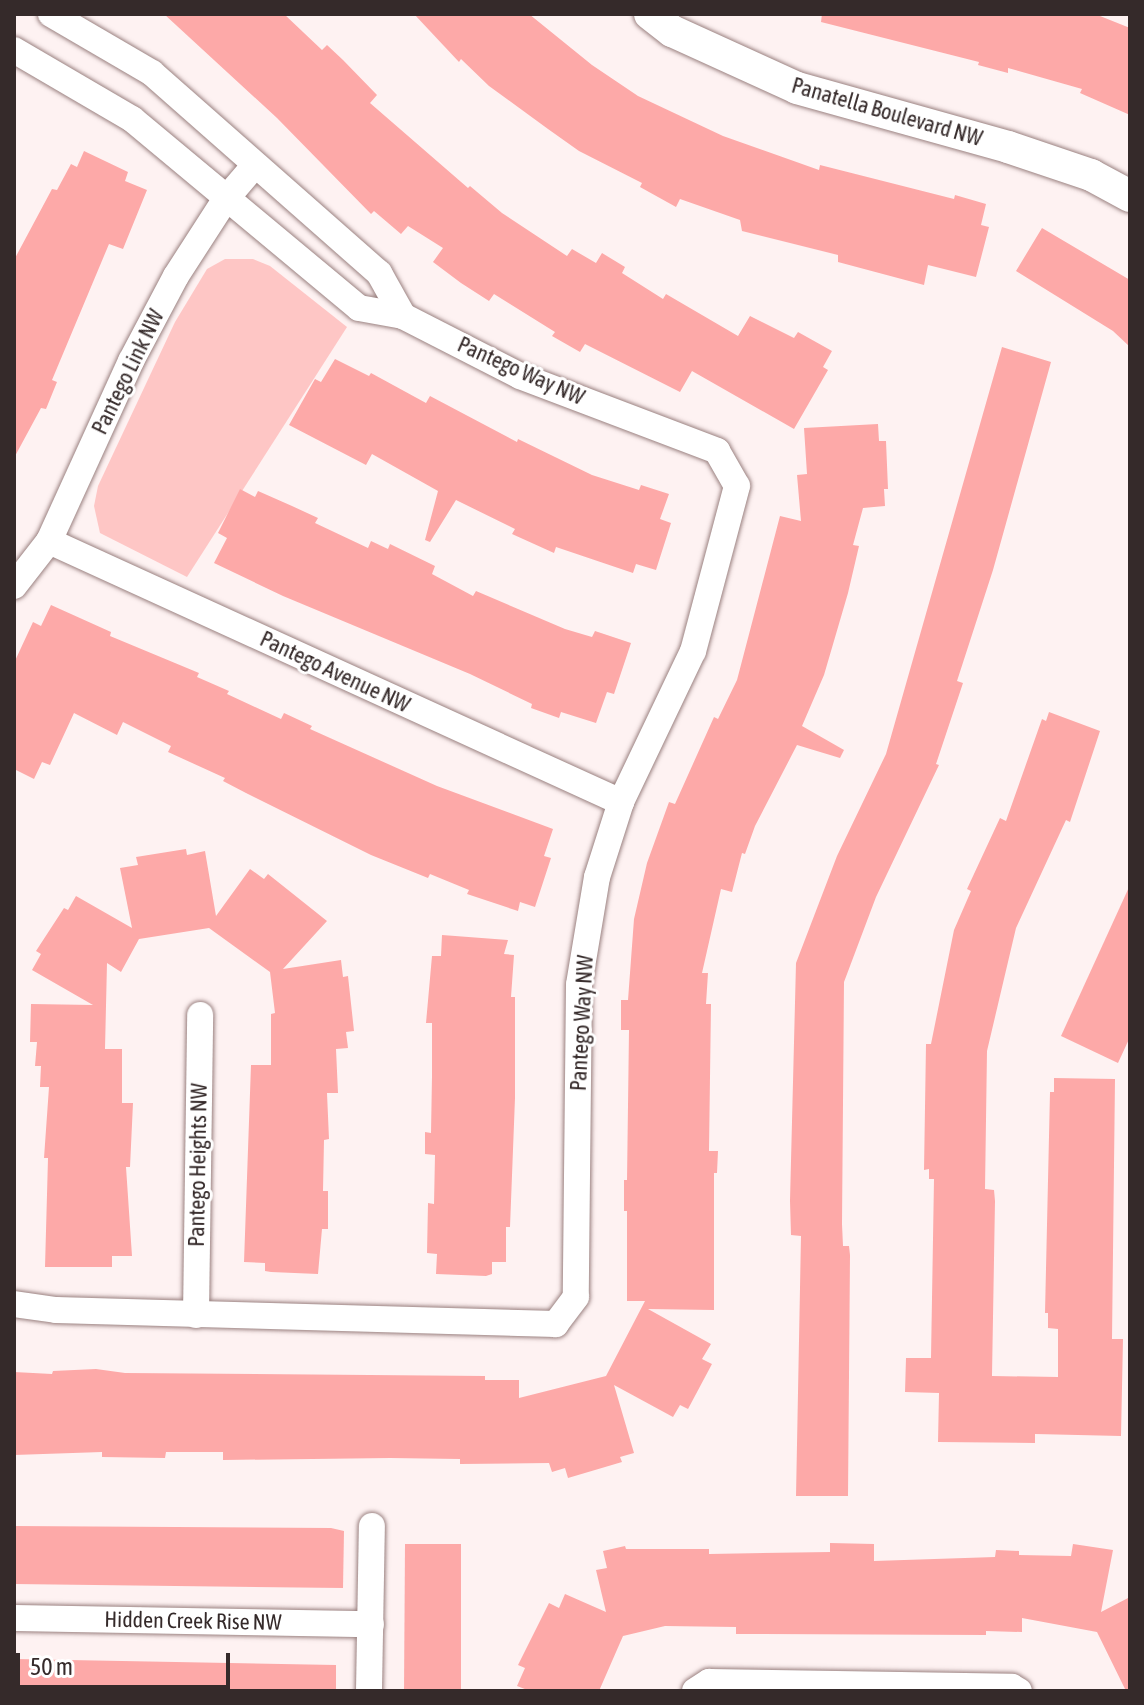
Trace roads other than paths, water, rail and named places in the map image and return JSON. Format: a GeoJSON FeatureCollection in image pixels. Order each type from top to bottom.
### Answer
{"type":"FeatureCollection","features":[{"type":"Feature","properties":{"kind":"street"},"geometry":{"type":"LineString","coordinates":[[51,14],[152,73],[379,273],[403,316]]}},
{"type":"Feature","properties":{"kind":"street","name":"Panatella Boulevard NW"},"geometry":{"type":"LineString","coordinates":[[650,14],[672,31],[797,88],[1008,147],[1091,175],[1130,196]]}},
{"type":"Feature","properties":{"kind":"street","name":"Pantego Way NW"},"geometry":{"type":"LineString","coordinates":[[14,50],[132,119],[225,200],[359,308],[403,316],[520,376],[717,451],[737,486],[693,651],[621,802],[597,877],[579,985],[576,1297],[556,1324],[56,1310],[14,1304]]}},
{"type":"Feature","properties":{"kind":"street","name":"Pantego Link NW"},"geometry":{"type":"LineString","coordinates":[[14,586],[49,541],[131,361],[176,276],[225,200],[255,165]]}},
{"type":"Feature","properties":{"kind":"street","name":"Pantego Avenue NW"},"geometry":{"type":"LineString","coordinates":[[49,541],[621,802]]}},
{"type":"Feature","properties":{"kind":"street","name":"Pantego Heights NW"},"geometry":{"type":"LineString","coordinates":[[196,1315],[200,1015]]}},
{"type":"Feature","properties":{"kind":"street"},"geometry":{"type":"LineString","coordinates":[[369,1691],[372,1526]]}},
{"type":"Feature","properties":{"kind":"street","name":"Hidden Creek Rise NW"},"geometry":{"type":"LineString","coordinates":[[14,1618],[371,1624]]}},
{"type":"Feature","properties":{"kind":"street"},"geometry":{"type":"LineString","coordinates":[[695,1691],[709,1682],[1012,1687],[1019,1691]]}}]}
